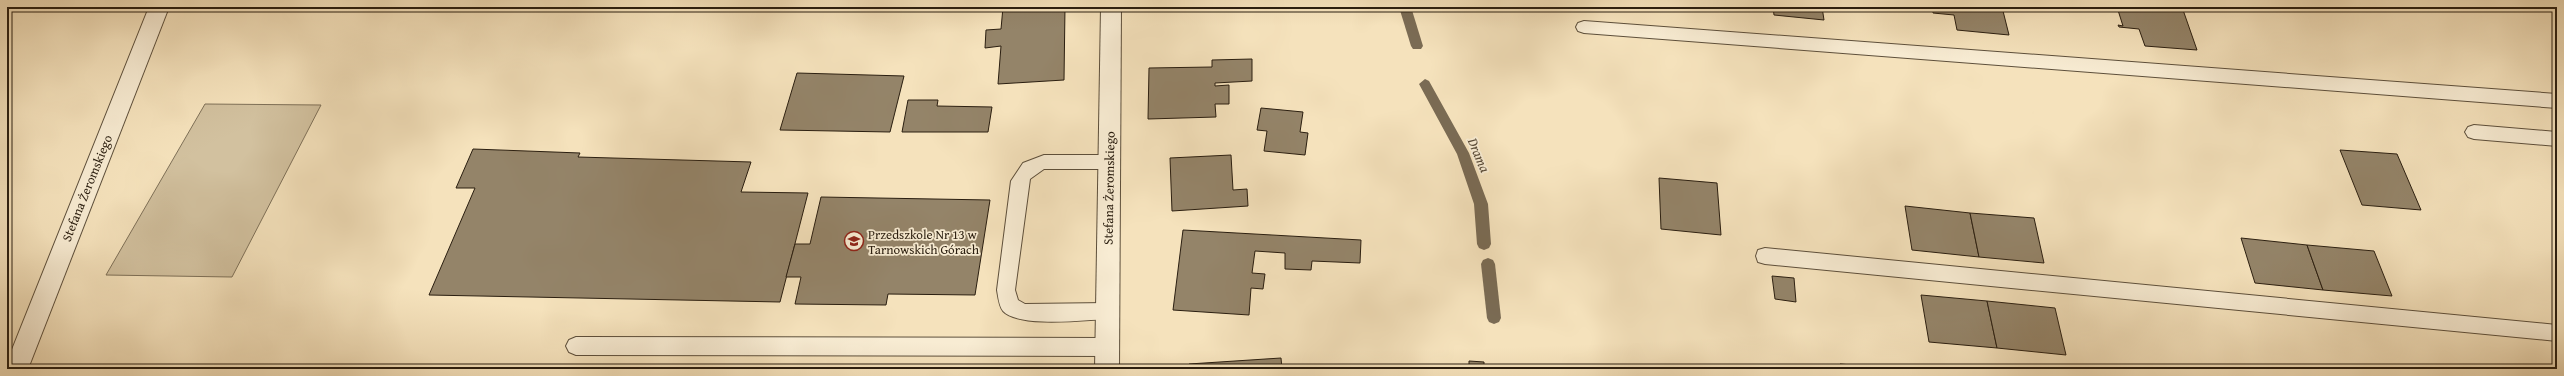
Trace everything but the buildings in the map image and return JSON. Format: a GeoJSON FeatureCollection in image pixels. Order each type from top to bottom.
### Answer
{"type":"FeatureCollection","features":[{"type":"Feature","properties":{"kind":"street","name":"Stefana Żeromskiego"},"geometry":{"type":"LineString","coordinates":[[16,369],[159,7]]}},
{"type":"Feature","properties":{"kind":"street","name":"Stefana Żeromskiego"},"geometry":{"type":"LineString","coordinates":[[1107,369],[1110,162],[1110,7]]}},
{"type":"Feature","properties":{"kind":"lane"},"geometry":{"type":"LineString","coordinates":[[1584,27],[2557,101]]}},
{"type":"Feature","properties":{"kind":"lane"},"geometry":{"type":"LineString","coordinates":[[2474,132],[2557,139]]}},
{"type":"Feature","properties":{"kind":"lane"},"geometry":{"type":"LineString","coordinates":[[1108,311],[1023,312],[1010,305],[1006,290],[1020,181],[1025,171],[1034,165],[1044,162],[1110,162]]}},
{"type":"Feature","properties":{"kind":"lane"},"geometry":{"type":"LineString","coordinates":[[1765,256],[2557,333]]}},
{"type":"Feature","properties":{"kind":"lane"},"geometry":{"type":"LineString","coordinates":[[576,346],[1108,348]]}},
{"type":"Feature","properties":{"kind":"shaded area"},"geometry":{"type":"Polygon","coordinates":[[[205,104],[321,105],[232,277],[106,275],[205,104]]]}},
{"type":"Feature","properties":{"kind":"waterway","name":"Drama"},"geometry":{"type":"LineString","coordinates":[[1405,7],[1417,46]]}},
{"type":"Feature","properties":{"kind":"waterway","name":"Drama"},"geometry":{"type":"LineString","coordinates":[[1425,84],[1463,153],[1481,204],[1484,244]]}},
{"type":"Feature","properties":{"kind":"waterway","name":"Drama"},"geometry":{"type":"LineString","coordinates":[[1488,264],[1494,318]]}},
{"type":"Feature","properties":{"kind":"place","name":"Przedszkole Nr 13 w Tarnowskich Górach"},"geometry":{"type":"Point","coordinates":[854,241]}}]}
